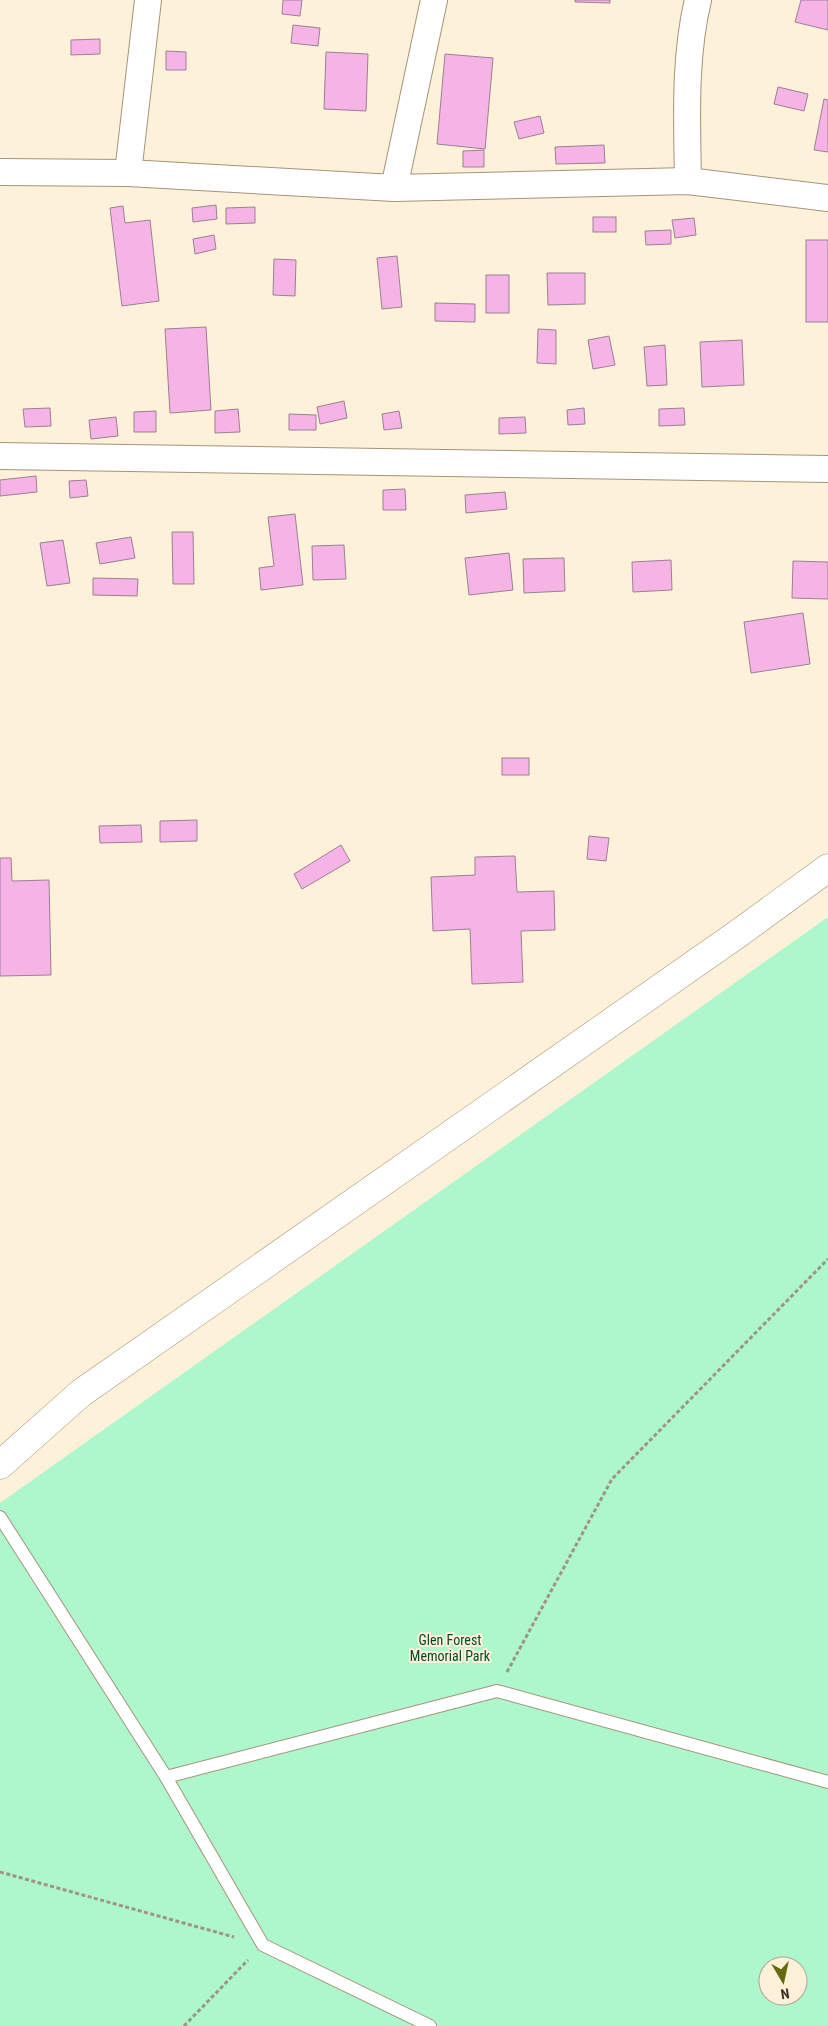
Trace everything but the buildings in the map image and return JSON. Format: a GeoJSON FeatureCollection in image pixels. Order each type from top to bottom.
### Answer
{"type":"FeatureCollection","features":[{"type":"Feature","properties":{"kind":"street"},"geometry":{"type":"LineString","coordinates":[[128,173],[148,0]]}},
{"type":"Feature","properties":{"kind":"street"},"geometry":{"type":"LineString","coordinates":[[394,188],[434,0]]}},
{"type":"Feature","properties":{"kind":"street"},"geometry":{"type":"LineString","coordinates":[[688,181],[688,83],[694,18],[698,0]]}},
{"type":"Feature","properties":{"kind":"street"},"geometry":{"type":"LineString","coordinates":[[0,172],[128,173],[394,188],[688,181],[828,198]]}},
{"type":"Feature","properties":{"kind":"street"},"geometry":{"type":"LineString","coordinates":[[0,456],[828,469]]}},
{"type":"Feature","properties":{"kind":"street"},"geometry":{"type":"LineString","coordinates":[[0,1466],[81,1393],[731,939],[828,868]]}},
{"type":"Feature","properties":{"kind":"lane"},"geometry":{"type":"LineString","coordinates":[[0,1516],[166,1777],[263,1945],[430,2026]]}},
{"type":"Feature","properties":{"kind":"lane"},"geometry":{"type":"LineString","coordinates":[[166,1777],[498,1691],[828,1782]]}},
{"type":"Feature","properties":{"kind":"path"},"geometry":{"type":"LineString","coordinates":[[498,1691],[612,1479],[828,1258]]}},
{"type":"Feature","properties":{"kind":"path"},"geometry":{"type":"LineString","coordinates":[[0,1872],[263,1945],[184,2026]]}},
{"type":"Feature","properties":{"kind":"green space","name":"Glen Forest Memorial Park"},"geometry":{"type":"Polygon","coordinates":[[[828,917],[828,2026],[0,2026],[0,1503],[828,917]]]}}]}
